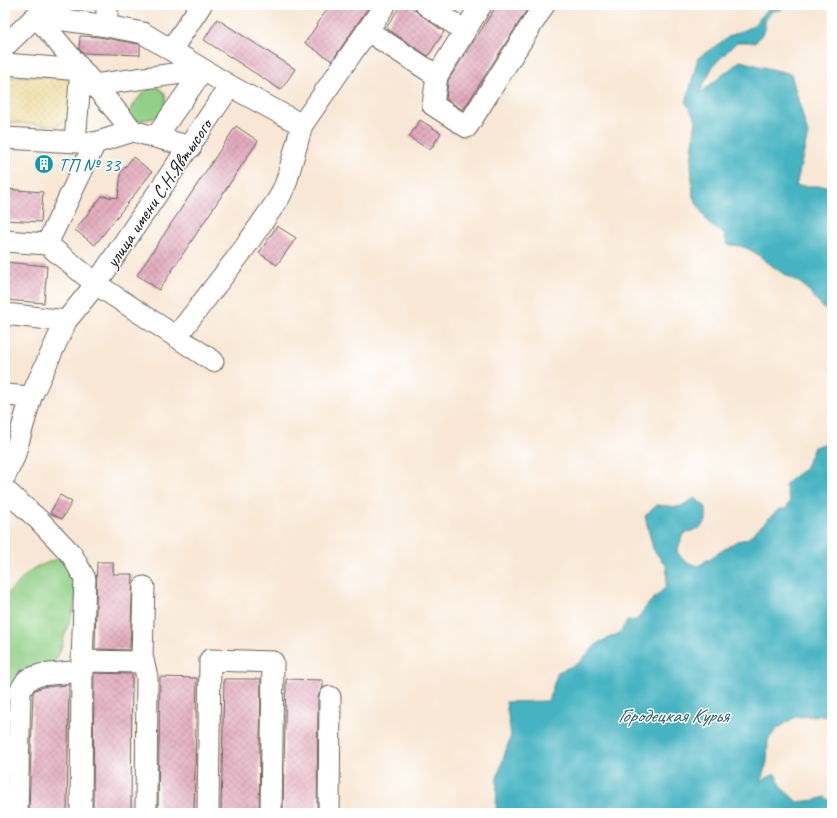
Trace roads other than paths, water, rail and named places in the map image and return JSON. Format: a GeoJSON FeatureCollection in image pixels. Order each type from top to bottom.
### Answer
{"type":"FeatureCollection","features":[{"type":"Feature","properties":{"kind":"street"},"geometry":{"type":"LineString","coordinates":[[107,5],[107,26]]}},
{"type":"Feature","properties":{"kind":"street"},"geometry":{"type":"LineString","coordinates":[[170,50],[200,5]]}},
{"type":"Feature","properties":{"kind":"street"},"geometry":{"type":"LineString","coordinates":[[176,337],[243,250],[279,198],[286,183],[302,125],[385,5]]}},
{"type":"Feature","properties":{"kind":"street"},"geometry":{"type":"LineString","coordinates":[[426,5],[465,31]]}},
{"type":"Feature","properties":{"kind":"street"},"geometry":{"type":"LineString","coordinates":[[481,5],[437,76],[433,105],[467,127],[544,5]]}},
{"type":"Feature","properties":{"kind":"street"},"geometry":{"type":"LineString","coordinates":[[33,9],[143,33],[230,86],[302,125]]}},
{"type":"Feature","properties":{"kind":"street"},"geometry":{"type":"LineString","coordinates":[[5,46],[33,9]]}},
{"type":"Feature","properties":{"kind":"street"},"geometry":{"type":"LineString","coordinates":[[33,9],[133,131]]}},
{"type":"Feature","properties":{"kind":"street"},"geometry":{"type":"LineString","coordinates":[[368,31],[437,76]]}},
{"type":"Feature","properties":{"kind":"street"},"geometry":{"type":"LineString","coordinates":[[5,64],[88,77],[203,70]]}},
{"type":"Feature","properties":{"kind":"street"},"geometry":{"type":"LineString","coordinates":[[156,137],[203,70]]}},
{"type":"Feature","properties":{"kind":"street"},"geometry":{"type":"LineString","coordinates":[[47,244],[85,142],[88,77]]}},
{"type":"Feature","properties":{"kind":"street","name":"улица имени С.Н.Явтысого"},"geometry":{"type":"LineString","coordinates":[[5,476],[14,457],[31,397],[66,321],[96,284],[230,86]]}},
{"type":"Feature","properties":{"kind":"street"},"geometry":{"type":"LineString","coordinates":[[5,138],[85,142],[133,131],[190,147]]}},
{"type":"Feature","properties":{"kind":"street"},"geometry":{"type":"LineString","coordinates":[[5,242],[47,244],[96,284],[212,361]]}},
{"type":"Feature","properties":{"kind":"street"},"geometry":{"type":"LineString","coordinates":[[5,314],[66,321]]}},
{"type":"Feature","properties":{"kind":"street"},"geometry":{"type":"LineString","coordinates":[[5,395],[31,397]]}},
{"type":"Feature","properties":{"kind":"street"},"geometry":{"type":"LineString","coordinates":[[5,490],[39,520],[72,555],[85,579],[82,666],[81,813]]}},
{"type":"Feature","properties":{"kind":"street"},"geometry":{"type":"LineString","coordinates":[[144,587],[142,656],[147,677],[146,813]]}},
{"type":"Feature","properties":{"kind":"street"},"geometry":{"type":"LineString","coordinates":[[208,813],[210,660],[273,662],[271,813]]}},
{"type":"Feature","properties":{"kind":"street"},"geometry":{"type":"LineString","coordinates":[[17,813],[20,691],[27,680],[40,675],[82,666],[143,662]]}},
{"type":"Feature","properties":{"kind":"street"},"geometry":{"type":"LineString","coordinates":[[329,813],[330,698]]}},
{"type":"Feature","properties":{"kind":"water"},"geometry":{"type":"Polygon","coordinates":[[[785,5],[781,10],[772,11],[765,21],[765,30],[756,42],[737,42],[713,66],[699,94],[740,61],[791,74],[808,134],[796,186],[832,186],[832,317],[800,283],[781,272],[750,250],[736,245],[727,245],[724,234],[709,224],[693,197],[691,162],[696,119],[686,103],[698,58],[730,36],[753,26],[771,6],[785,5]]]}},
{"type":"Feature","properties":{"kind":"water","name":"Городецкая Курья"},"geometry":{"type":"Polygon","coordinates":[[[832,441],[832,715],[795,717],[777,729],[768,740],[767,762],[761,781],[775,774],[783,789],[797,802],[816,800],[825,797],[832,803],[832,813],[496,813],[497,778],[511,735],[506,702],[548,701],[558,672],[577,664],[598,643],[620,633],[627,621],[637,620],[648,604],[666,587],[667,567],[653,549],[645,516],[657,505],[679,507],[695,498],[706,507],[706,522],[700,528],[683,534],[677,552],[684,561],[698,566],[737,541],[747,539],[779,509],[786,509],[790,501],[785,485],[805,469],[814,447],[832,441]]]}},
{"type":"Feature","properties":{"kind":"place","name":"ТП № 33"},"geometry":{"type":"Point","coordinates":[44,164]}}]}
